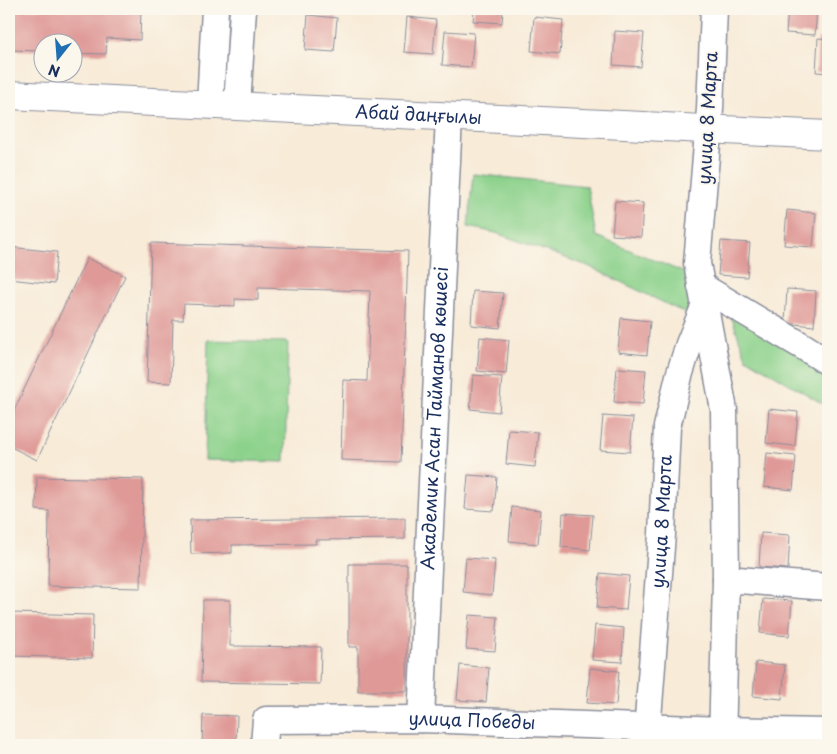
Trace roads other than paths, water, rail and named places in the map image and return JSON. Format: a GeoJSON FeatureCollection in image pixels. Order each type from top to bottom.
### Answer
{"type":"FeatureCollection","features":[{"type":"Feature","properties":{"kind":"main road","name":"Абай даңғылы"},"geometry":{"type":"LineString","coordinates":[[9,95],[828,135]]}},
{"type":"Feature","properties":{"kind":"street"},"geometry":{"type":"LineString","coordinates":[[210,105],[215,9]]}},
{"type":"Feature","properties":{"kind":"street"},"geometry":{"type":"LineString","coordinates":[[237,106],[243,9]]}},
{"type":"Feature","properties":{"kind":"street","name":"улица 8 Марта"},"geometry":{"type":"LineString","coordinates":[[714,9],[709,130],[698,263],[724,410],[726,579],[722,738]]}},
{"type":"Feature","properties":{"kind":"street","name":"Академик Асан Тайманов көшесі"},"geometry":{"type":"LineString","coordinates":[[421,719],[449,117]]}},
{"type":"Feature","properties":{"kind":"street"},"geometry":{"type":"LineString","coordinates":[[703,296],[804,346],[828,362]]}},
{"type":"Feature","properties":{"kind":"street","name":"улица 8 Марта"},"geometry":{"type":"LineString","coordinates":[[646,736],[662,534],[667,427],[679,376],[703,296]]}},
{"type":"Feature","properties":{"kind":"street"},"geometry":{"type":"LineString","coordinates":[[726,579],[828,587]]}},
{"type":"Feature","properties":{"kind":"street","name":"улица Победы"},"geometry":{"type":"LineString","coordinates":[[265,733],[421,719],[646,736],[722,738],[828,732]]}}]}
